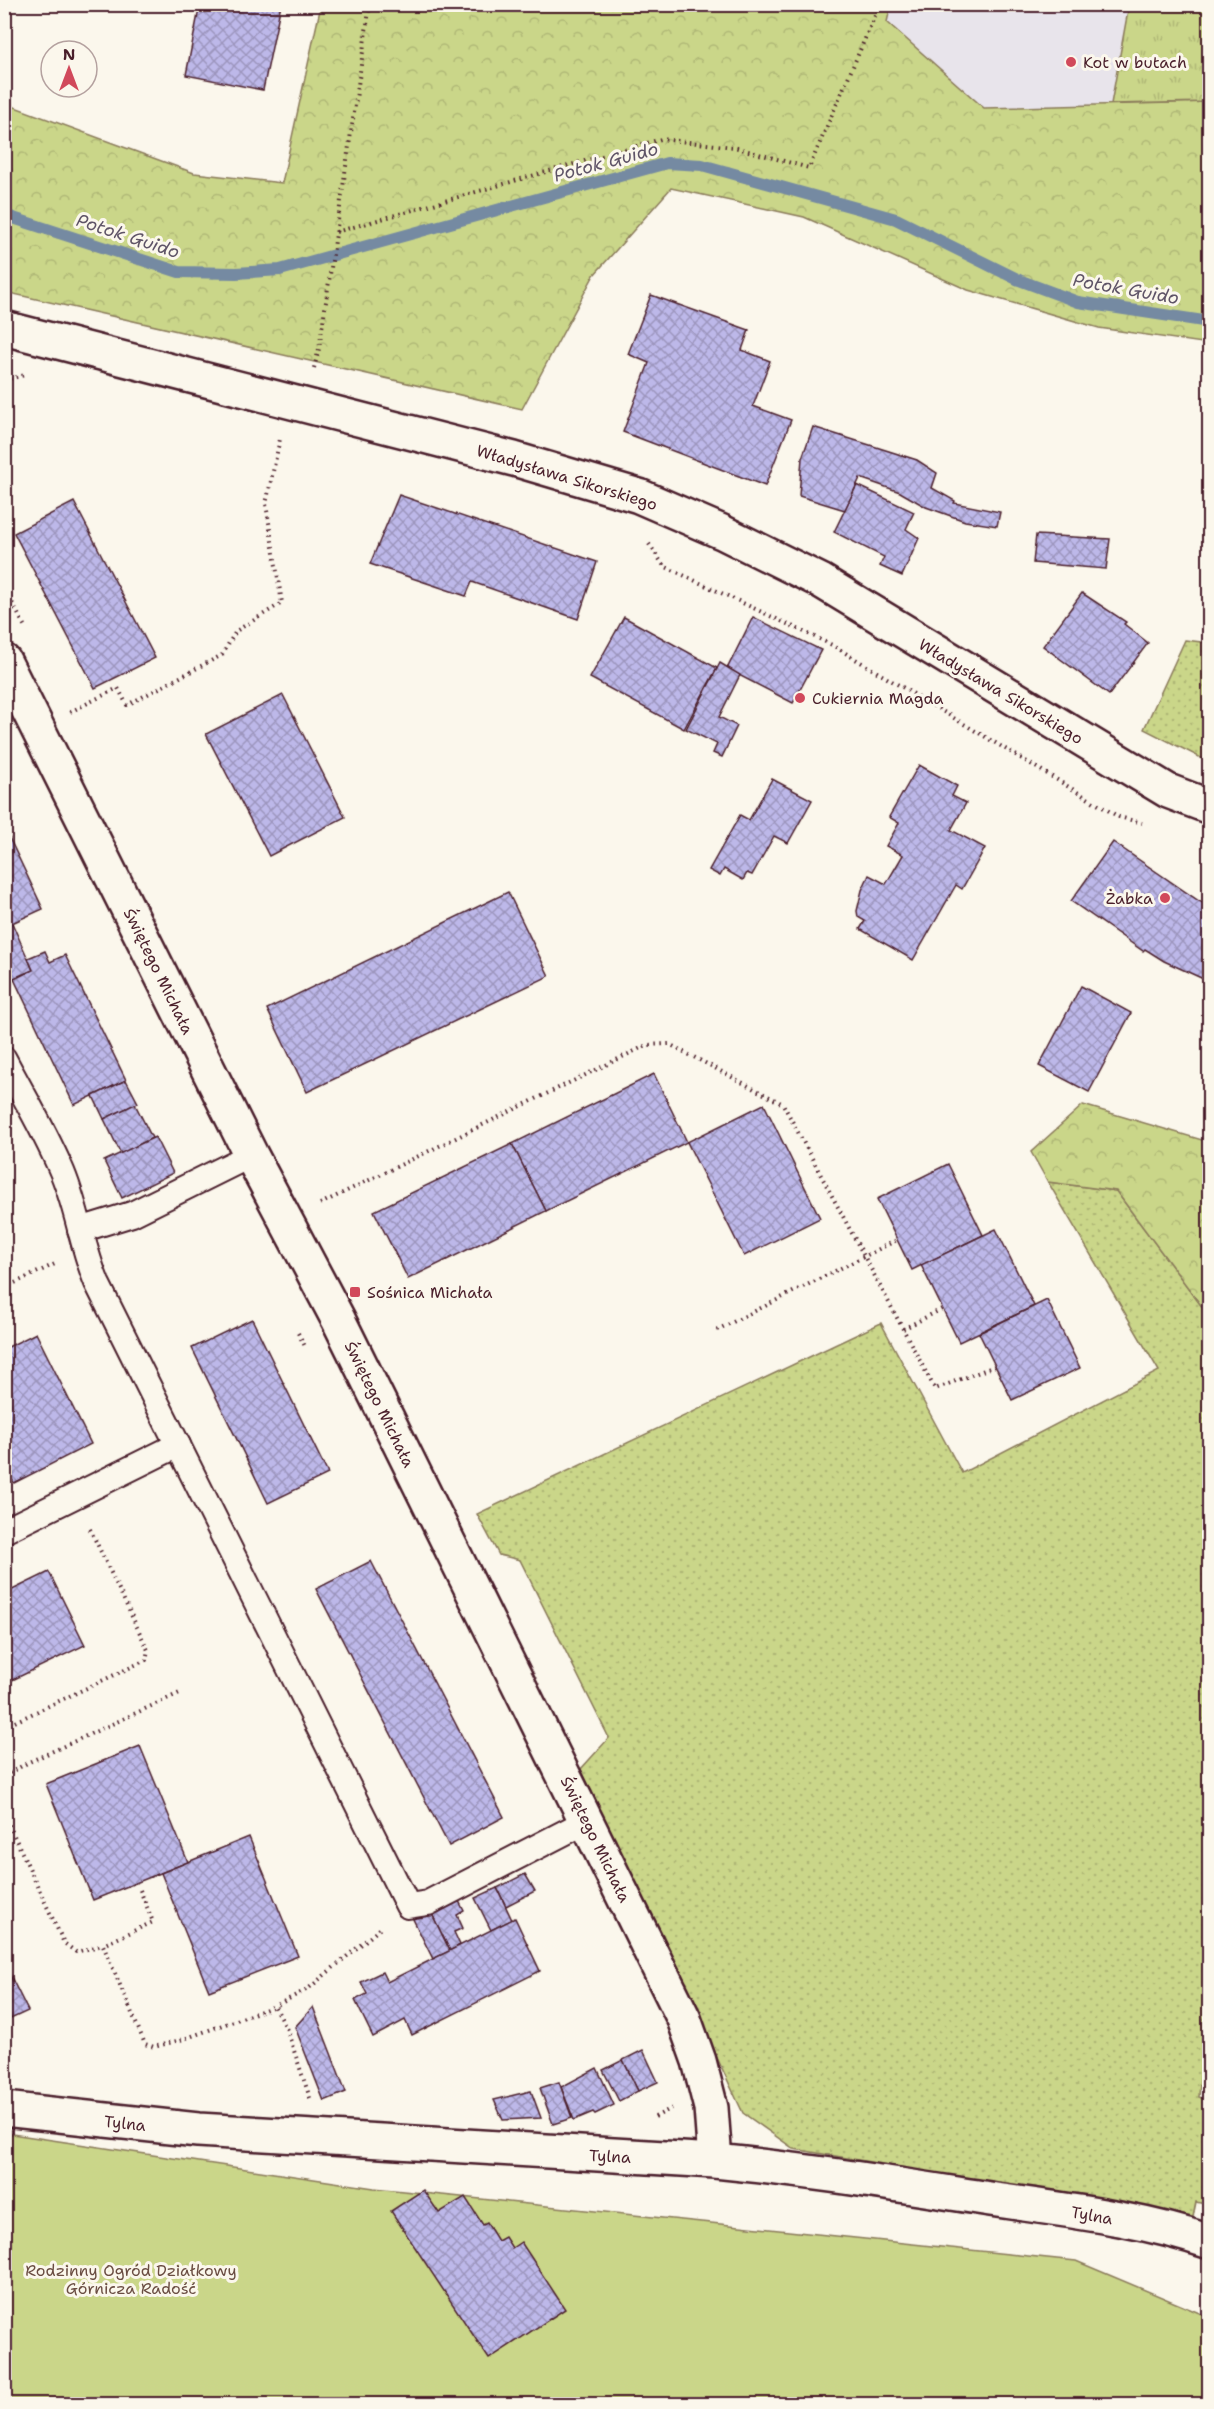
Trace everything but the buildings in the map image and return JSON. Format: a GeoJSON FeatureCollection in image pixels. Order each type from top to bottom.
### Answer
{"type":"FeatureCollection","features":[{"type":"Feature","properties":{"kind":"street","name":"Władysława Sikorskiego"},"geometry":{"type":"LineString","coordinates":[[11,334],[514,459],[639,496],[722,532],[821,581],[1168,791],[1209,807]]}},
{"type":"Feature","properties":{"kind":"street","name":"Świętego Michała"},"geometry":{"type":"LineString","coordinates":[[4,661],[251,1155],[338,1319],[684,2019],[699,2061],[711,2109],[715,2161]]}},
{"type":"Feature","properties":{"kind":"street","name":"Tylna"},"geometry":{"type":"LineString","coordinates":[[4,2109],[198,2130],[715,2161],[780,2168],[1062,2210],[1151,2226],[1209,2242]]}},
{"type":"Feature","properties":{"kind":"lane"},"geometry":{"type":"LineString","coordinates":[[4,1059],[60,1167],[97,1282],[408,1905],[428,1903],[587,1821]]}},
{"type":"Feature","properties":{"kind":"lane"},"geometry":{"type":"LineString","coordinates":[[82,1240],[251,1155]]}},
{"type":"Feature","properties":{"kind":"lane"},"geometry":{"type":"LineString","coordinates":[[4,1531],[178,1445]]}},
{"type":"Feature","properties":{"kind":"path"},"geometry":{"type":"LineString","coordinates":[[312,373],[319,349],[370,4]]}},
{"type":"Feature","properties":{"kind":"path"},"geometry":{"type":"LineString","coordinates":[[336,232],[661,139],[734,147],[809,168],[880,4]]}},
{"type":"Feature","properties":{"kind":"path"},"geometry":{"type":"LineString","coordinates":[[68,713],[118,688],[127,705],[222,655],[236,631],[282,603],[266,504],[282,430]]}},
{"type":"Feature","properties":{"kind":"path"},"geometry":{"type":"LineString","coordinates":[[646,539],[664,567],[832,645],[1119,817],[1153,826]]}},
{"type":"Feature","properties":{"kind":"path"},"geometry":{"type":"LineString","coordinates":[[312,1208],[647,1045],[669,1044],[783,1104],[935,1389],[995,1366]]}},
{"type":"Feature","properties":{"kind":"path"},"geometry":{"type":"LineString","coordinates":[[4,1288],[82,1240]]}},
{"type":"Feature","properties":{"kind":"path"},"geometry":{"type":"LineString","coordinates":[[717,1330],[897,1240]]}},
{"type":"Feature","properties":{"kind":"path"},"geometry":{"type":"LineString","coordinates":[[903,1329],[942,1309]]}},
{"type":"Feature","properties":{"kind":"path"},"geometry":{"type":"LineString","coordinates":[[4,1727],[146,1660],[148,1650],[75,1496]]}},
{"type":"Feature","properties":{"kind":"path"},"geometry":{"type":"LineString","coordinates":[[4,1776],[29,1762],[182,1692]]}},
{"type":"Feature","properties":{"kind":"path"},"geometry":{"type":"LineString","coordinates":[[4,1814],[64,1943],[76,1952],[103,1945],[153,1922],[140,1890]]}},
{"type":"Feature","properties":{"kind":"path"},"geometry":{"type":"LineString","coordinates":[[103,1945],[145,2044],[154,2047],[275,2006],[308,1989],[408,1905]]}},
{"type":"Feature","properties":{"kind":"path"},"geometry":{"type":"LineString","coordinates":[[275,2006],[287,2030],[314,2108]]}},
{"type":"Feature","properties":{"kind":"shaded area","name":"Kot w butach"},"geometry":{"type":"Polygon","coordinates":[[[891,5],[1209,5],[1209,102],[984,108],[887,22],[891,5]]]}},
{"type":"Feature","properties":{"kind":"green space"},"geometry":{"type":"Polygon","coordinates":[[[321,5],[891,5],[887,22],[984,108],[1209,102],[1209,344],[1099,328],[968,290],[804,217],[671,188],[594,275],[522,409],[5,292],[4,103],[194,173],[282,183],[321,5]]]}},
{"type":"Feature","properties":{"kind":"green space"},"geometry":{"type":"Polygon","coordinates":[[[1129,5],[1209,5],[1209,102],[1111,104],[1129,5]]]}},
{"type":"Feature","properties":{"kind":"green space"},"geometry":{"type":"Polygon","coordinates":[[[1185,640],[1209,643],[1209,762],[1144,729],[1185,640]]]}},
{"type":"Feature","properties":{"kind":"green space"},"geometry":{"type":"Polygon","coordinates":[[[1083,1105],[1209,1142],[1209,1316],[1116,1191],[1048,1182],[1031,1152],[1083,1105]]]}},
{"type":"Feature","properties":{"kind":"green space"},"geometry":{"type":"Polygon","coordinates":[[[1048,1182],[1116,1191],[1209,1316],[1210,1993],[1206,1999],[1199,2097],[1209,2101],[1209,2205],[1196,2202],[1193,2217],[794,2149],[743,2113],[581,1769],[609,1738],[520,1560],[499,1555],[477,1514],[881,1323],[962,1473],[1159,1371],[1048,1182]]]}},
{"type":"Feature","properties":{"kind":"green space","name":"Rodzinny Ogród Działkowy Górnicza Radość"},"geometry":{"type":"Polygon","coordinates":[[[5,2133],[374,2188],[1076,2261],[1209,2317],[1209,2404],[5,2404],[5,2133]]]}},
{"type":"Feature","properties":{"kind":"waterway","name":"Potok Guido"},"geometry":{"type":"LineString","coordinates":[[4,215],[179,272],[236,273],[280,270],[667,163],[702,165],[896,219],[1019,280],[1078,302],[1210,322]]}},
{"type":"Feature","properties":{"kind":"place","name":"Kot w butach"},"geometry":{"type":"Point","coordinates":[1071,62]}},
{"type":"Feature","properties":{"kind":"place","name":"Cukiernia Magda"},"geometry":{"type":"Point","coordinates":[800,698]}},
{"type":"Feature","properties":{"kind":"place","name":"Żabka"},"geometry":{"type":"Point","coordinates":[1165,898]}},
{"type":"Feature","properties":{"kind":"place","name":"Sośnica Michała"},"geometry":{"type":"Point","coordinates":[355,1292]}}]}
